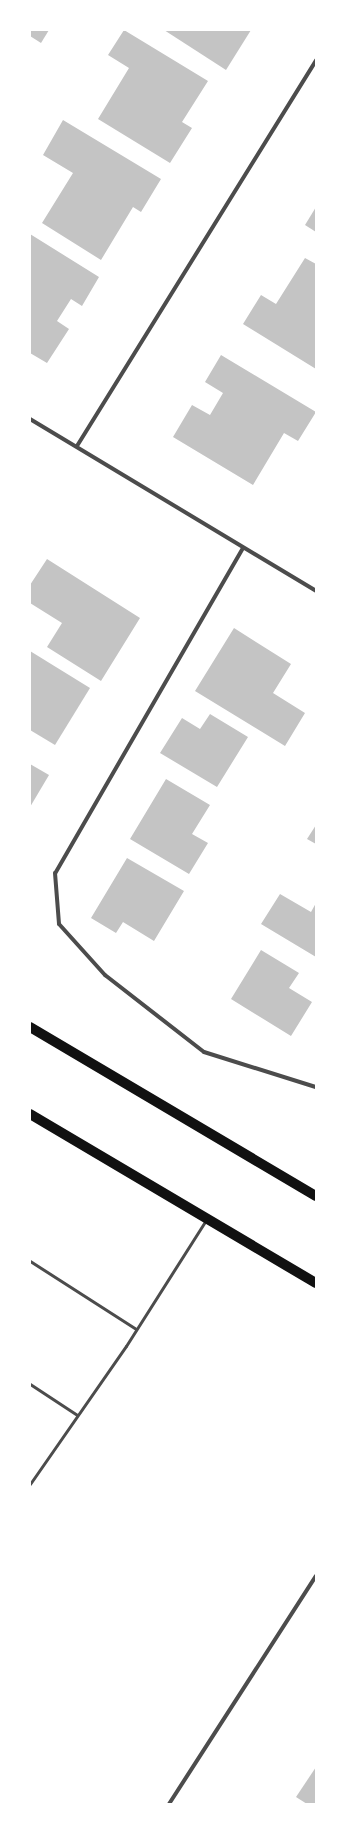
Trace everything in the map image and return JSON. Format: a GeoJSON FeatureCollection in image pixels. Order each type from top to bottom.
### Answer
{"type":"FeatureCollection","features":[{"type":"Feature","properties":{"kind":"main road"},"geometry":{"type":"LineString","coordinates":[[30,1027],[316,1196]]}},
{"type":"Feature","properties":{"kind":"main road"},"geometry":{"type":"LineString","coordinates":[[30,1114],[316,1283]]}},
{"type":"Feature","properties":{"kind":"street"},"geometry":{"type":"LineString","coordinates":[[77,446],[316,60]]}},
{"type":"Feature","properties":{"kind":"street"},"geometry":{"type":"LineString","coordinates":[[30,419],[316,591]]}},
{"type":"Feature","properties":{"kind":"street"},"geometry":{"type":"LineString","coordinates":[[244,548],[55,873],[59,924],[105,975],[204,1052],[316,1087]]}},
{"type":"Feature","properties":{"kind":"street"},"geometry":{"type":"LineString","coordinates":[[168,1804],[316,1576]]}},
{"type":"Feature","properties":{"kind":"lane"},"geometry":{"type":"LineString","coordinates":[[30,1484],[136,1329],[207,1219]]}},
{"type":"Feature","properties":{"kind":"lane"},"geometry":{"type":"LineString","coordinates":[[30,1262],[136,1329]]}},
{"type":"Feature","properties":{"kind":"lane"},"geometry":{"type":"LineString","coordinates":[[30,1384],[77,1415]]}},
{"type":"Feature","properties":{"kind":"building"},"geometry":{"type":"Polygon","coordinates":[[[30,30],[49,30],[41,43],[30,36],[30,30]]]}},
{"type":"Feature","properties":{"kind":"building"},"geometry":{"type":"Polygon","coordinates":[[[124,30],[208,81],[182,122],[192,128],[170,163],[98,119],[129,68],[108,55],[124,30]]]}},
{"type":"Feature","properties":{"kind":"building"},"geometry":{"type":"Polygon","coordinates":[[[164,30],[251,30],[226,70],[164,30]]]}},
{"type":"Feature","properties":{"kind":"building"},"geometry":{"type":"Polygon","coordinates":[[[63,120],[161,179],[141,212],[133,207],[101,260],[42,223],[73,173],[43,155],[63,120]]]}},
{"type":"Feature","properties":{"kind":"building"},"geometry":{"type":"Polygon","coordinates":[[[316,207],[316,232],[305,225],[316,207]]]}},
{"type":"Feature","properties":{"kind":"building"},"geometry":{"type":"Polygon","coordinates":[[[30,234],[99,277],[82,306],[71,299],[57,321],[69,329],[47,363],[30,353],[30,234]]]}},
{"type":"Feature","properties":{"kind":"building"},"geometry":{"type":"Polygon","coordinates":[[[305,258],[316,264],[316,369],[243,324],[261,295],[276,304],[305,258]]]}},
{"type":"Feature","properties":{"kind":"building"},"geometry":{"type":"Polygon","coordinates":[[[221,355],[316,412],[298,441],[284,433],[253,485],[173,437],[192,405],[210,415],[223,393],[205,382],[221,355]]]}},
{"type":"Feature","properties":{"kind":"building"},"geometry":{"type":"Polygon","coordinates":[[[47,559],[140,618],[101,681],[47,647],[62,623],[30,603],[30,585],[47,559]]]}},
{"type":"Feature","properties":{"kind":"building"},"geometry":{"type":"Polygon","coordinates":[[[234,628],[291,664],[273,693],[305,713],[285,746],[195,691],[234,628]]]}},
{"type":"Feature","properties":{"kind":"building"},"geometry":{"type":"Polygon","coordinates":[[[30,651],[90,688],[55,745],[30,730],[30,651]]]}},
{"type":"Feature","properties":{"kind":"building"},"geometry":{"type":"Polygon","coordinates":[[[210,714],[248,737],[217,787],[160,753],[182,718],[200,729],[210,714]]]}},
{"type":"Feature","properties":{"kind":"building"},"geometry":{"type":"Polygon","coordinates":[[[30,764],[49,775],[30,807],[30,764]]]}},
{"type":"Feature","properties":{"kind":"building"},"geometry":{"type":"Polygon","coordinates":[[[166,779],[210,805],[192,834],[208,843],[189,874],[130,839],[166,779]]]}},
{"type":"Feature","properties":{"kind":"building"},"geometry":{"type":"Polygon","coordinates":[[[316,825],[316,844],[307,839],[316,825]]]}},
{"type":"Feature","properties":{"kind":"building"},"geometry":{"type":"Polygon","coordinates":[[[127,858],[184,891],[154,941],[123,922],[116,933],[91,918],[127,858]]]}},
{"type":"Feature","properties":{"kind":"building"},"geometry":{"type":"Polygon","coordinates":[[[280,894],[311,912],[316,903],[316,957],[261,924],[280,894]]]}},
{"type":"Feature","properties":{"kind":"building"},"geometry":{"type":"Polygon","coordinates":[[[261,950],[299,973],[289,988],[312,1002],[291,1036],[231,999],[261,950]]]}},
{"type":"Feature","properties":{"kind":"building"},"geometry":{"type":"Polygon","coordinates":[[[316,1767],[316,1804],[307,1804],[296,1797],[316,1767]]]}}]}
